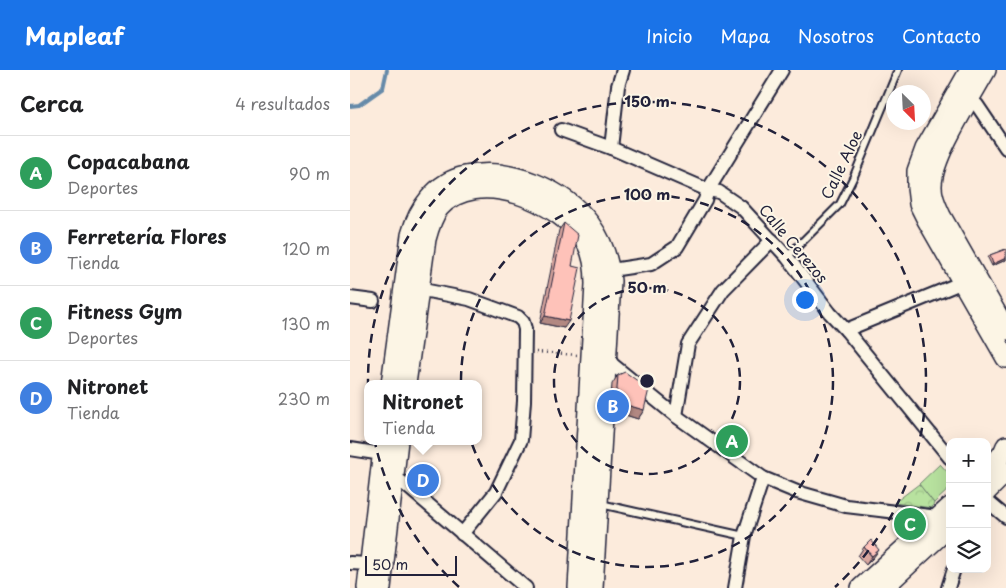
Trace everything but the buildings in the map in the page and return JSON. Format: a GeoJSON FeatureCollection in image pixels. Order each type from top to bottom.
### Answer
{"type":"FeatureCollection","features":[{"type":"Feature","properties":{"kind":"main road"},"geometry":{"type":"LineString","coordinates":[[970,70],[964,96],[932,177],[933,199],[1006,358]]}},
{"type":"Feature","properties":{"kind":"main road"},"geometry":{"type":"LineString","coordinates":[[964,96],[986,70]]}},
{"type":"Feature","properties":{"kind":"main road"},"geometry":{"type":"LineString","coordinates":[[392,380],[411,288],[430,223],[438,209],[446,202],[454,196],[472,189],[486,188],[516,194],[536,201],[572,224],[610,281],[593,355],[590,507],[593,588]]}},
{"type":"Feature","properties":{"kind":"main road"},"geometry":{"type":"LineString","coordinates":[[969,278],[1006,330]]}},
{"type":"Feature","properties":{"kind":"main road"},"geometry":{"type":"LineString","coordinates":[[406,380],[411,288]]}},
{"type":"Feature","properties":{"kind":"main road"},"geometry":{"type":"LineString","coordinates":[[991,467],[1003,453],[1006,446]]}},
{"type":"Feature","properties":{"kind":"main road"},"geometry":{"type":"LineString","coordinates":[[367,588],[376,565],[390,448]]}},
{"type":"Feature","properties":{"kind":"main road"},"geometry":{"type":"LineString","coordinates":[[991,487],[1006,472]]}},
{"type":"Feature","properties":{"kind":"main road"},"geometry":{"type":"LineString","coordinates":[[578,588],[590,507]]}},
{"type":"Feature","properties":{"kind":"main road"},"geometry":{"type":"LineString","coordinates":[[862,588],[942,523]]}},
{"type":"Feature","properties":{"kind":"main road"},"geometry":{"type":"LineString","coordinates":[[883,588],[942,523]]}},
{"type":"Feature","properties":{"kind":"main road"},"geometry":{"type":"LineString","coordinates":[[376,565],[381,588]]}},
{"type":"Feature","properties":{"kind":"street"},"geometry":{"type":"LineString","coordinates":[[611,148],[618,86],[623,70]]}},
{"type":"Feature","properties":{"kind":"street"},"geometry":{"type":"LineString","coordinates":[[602,268],[618,269],[651,264],[677,247],[706,200],[708,190],[782,70]]}},
{"type":"Feature","properties":{"kind":"street"},"geometry":{"type":"LineString","coordinates":[[964,96],[977,105],[1006,148]]}},
{"type":"Feature","properties":{"kind":"street","name":"Calle Cerezos"},"geometry":{"type":"LineString","coordinates":[[561,130],[611,148],[708,190],[719,192],[740,207],[787,257],[830,313],[946,453]]}},
{"type":"Feature","properties":{"kind":"street"},"geometry":{"type":"LineString","coordinates":[[676,416],[688,344],[723,290],[772,240]]}},
{"type":"Feature","properties":{"kind":"street"},"geometry":{"type":"LineString","coordinates":[[846,330],[969,278]]}},
{"type":"Feature","properties":{"kind":"street"},"geometry":{"type":"LineString","coordinates":[[411,288],[469,299],[518,317],[523,322],[525,329],[521,440],[496,492],[462,534]]}},
{"type":"Feature","properties":{"kind":"street"},"geometry":{"type":"LineString","coordinates":[[350,298],[373,301]]}},
{"type":"Feature","properties":{"kind":"street"},"geometry":{"type":"LineString","coordinates":[[593,355],[613,365],[676,416],[763,478],[823,501],[846,506],[930,516],[942,523]]}},
{"type":"Feature","properties":{"kind":"street"},"geometry":{"type":"LineString","coordinates":[[350,448],[390,448]]}},
{"type":"Feature","properties":{"kind":"street"},"geometry":{"type":"LineString","coordinates":[[387,476],[402,482],[526,588]]}},
{"type":"Feature","properties":{"kind":"street"},"geometry":{"type":"LineString","coordinates":[[735,588],[744,536],[763,478]]}},
{"type":"Feature","properties":{"kind":"street"},"geometry":{"type":"LineString","coordinates":[[991,504],[1006,517]]}},
{"type":"Feature","properties":{"kind":"street"},"geometry":{"type":"LineString","coordinates":[[350,563],[376,565]]}},
{"type":"Feature","properties":{"kind":"street"},"geometry":{"type":"LineString","coordinates":[[948,588],[953,573]]}},
{"type":"Feature","properties":{"kind":"lane","name":"Calle Aloe"},"geometry":{"type":"LineString","coordinates":[[787,257],[840,204],[854,176],[898,70]]}},
{"type":"Feature","properties":{"kind":"lane"},"geometry":{"type":"LineString","coordinates":[[590,507],[605,505],[744,536]]}},
{"type":"Feature","properties":{"kind":"path"},"geometry":{"type":"LineString","coordinates":[[525,358],[530,358],[537,351],[593,355]]}},
{"type":"Feature","properties":{"kind":"green space"},"geometry":{"type":"Polygon","coordinates":[[[940,464],[946,471],[946,492],[934,503],[919,484],[940,464]]]}},
{"type":"Feature","properties":{"kind":"green space"},"geometry":{"type":"Polygon","coordinates":[[[919,484],[934,503],[932,508],[894,503],[919,484]]]}},
{"type":"Feature","properties":{"kind":"waterway"},"geometry":{"type":"LineString","coordinates":[[350,106],[359,105],[383,88],[387,70]]}},
{"type":"Feature","properties":{"kind":"place","name":"Ferretería Flores"},"geometry":{"type":"Point","coordinates":[613,406]}},
{"type":"Feature","properties":{"kind":"place","name":"Copacabana"},"geometry":{"type":"Point","coordinates":[732,441]}},
{"type":"Feature","properties":{"kind":"place","name":"Nitronet"},"geometry":{"type":"Point","coordinates":[423,480]}},
{"type":"Feature","properties":{"kind":"place","name":"Fitness Gym"},"geometry":{"type":"Point","coordinates":[910,524]}}]}
